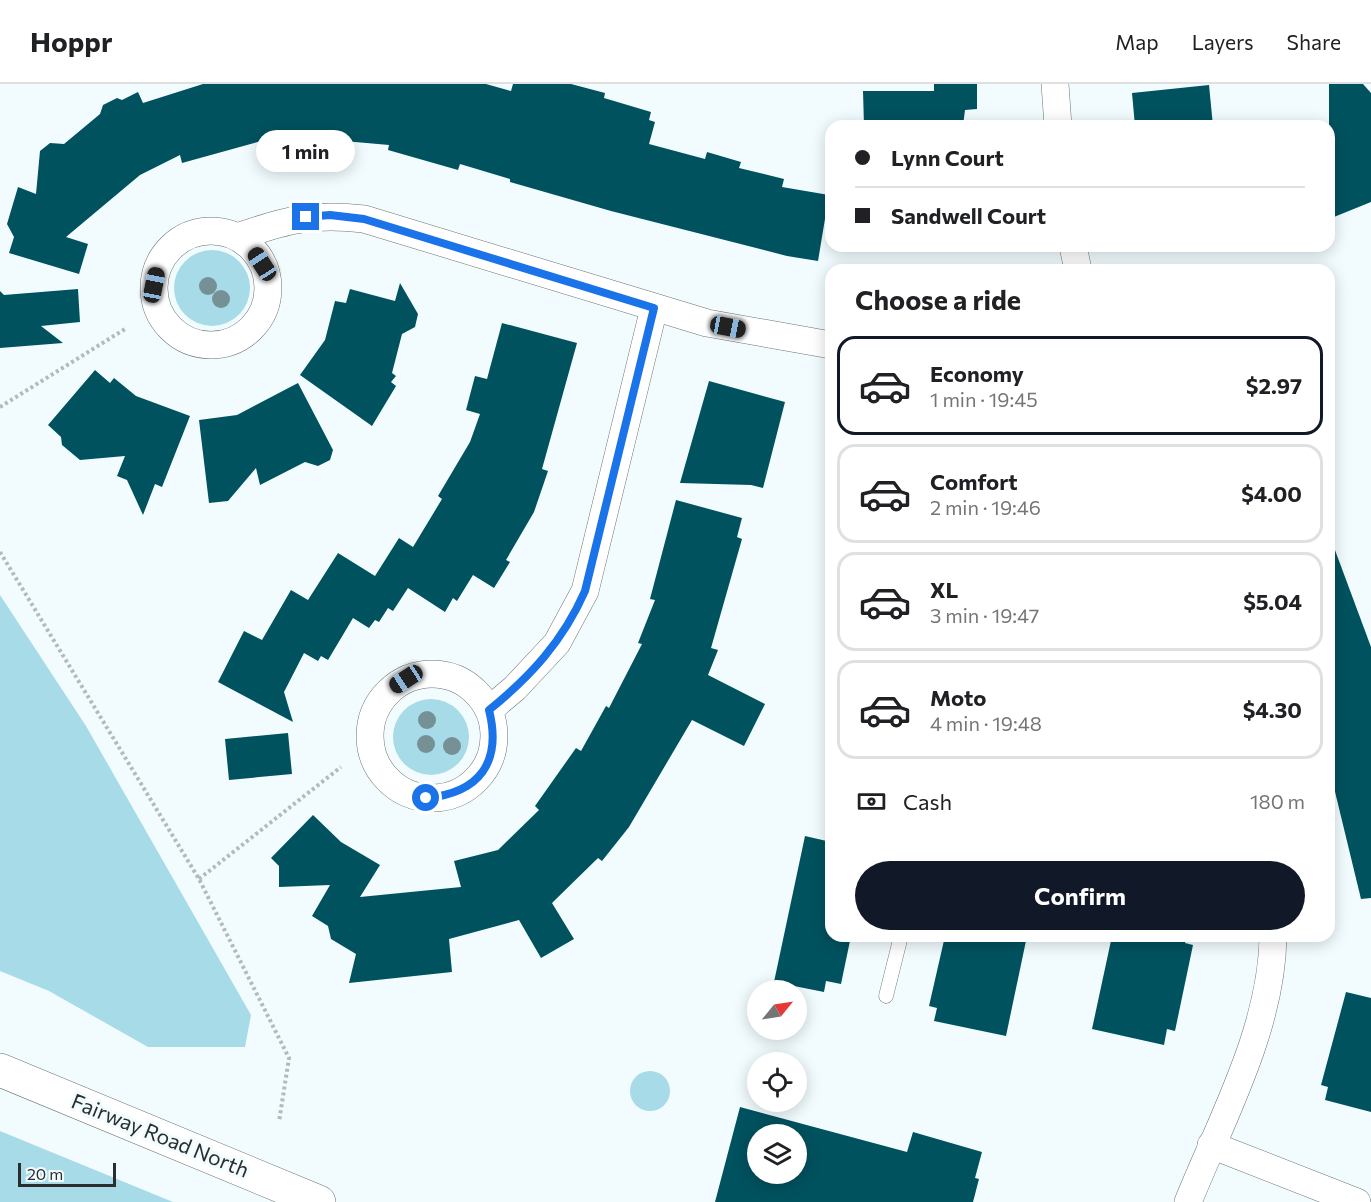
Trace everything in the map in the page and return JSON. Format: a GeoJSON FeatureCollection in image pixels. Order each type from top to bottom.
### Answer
{"type":"FeatureCollection","features":[{"type":"Feature","properties":{"kind":"main road","name":"Fairway Road North"},"geometry":{"type":"LineString","coordinates":[[0,1070],[320,1202]]}},
{"type":"Feature","properties":{"kind":"street"},"geometry":{"type":"LineString","coordinates":[[1055,84],[1058,120]]}},
{"type":"Feature","properties":{"kind":"street"},"geometry":{"type":"LineString","coordinates":[[237,237],[252,248],[262,264],[268,281],[267,300],[260,318],[248,332],[231,341],[213,345],[195,343],[178,335],[165,321],[156,304],[154,285],[158,267],[168,250],[182,238],[200,232],[219,231],[237,237],[306,217],[330,215],[364,219],[707,323],[825,344]]}},
{"type":"Feature","properties":{"kind":"street"},"geometry":{"type":"LineString","coordinates":[[489,710],[515,688],[557,643],[573,618],[585,591],[654,308]]}},
{"type":"Feature","properties":{"kind":"street"},"geometry":{"type":"LineString","coordinates":[[425,674],[445,674],[462,681],[478,694],[489,710],[494,731],[492,752],[483,772],[468,787],[448,796],[426,798],[406,793],[388,780],[375,762],[370,741],[371,723],[378,704],[390,689],[406,679],[425,674]]}},
{"type":"Feature","properties":{"kind":"street"},"geometry":{"type":"LineString","coordinates":[[1188,1202],[1241,1074],[1260,1016],[1273,957],[1274,942]]}},
{"type":"Feature","properties":{"kind":"street"},"geometry":{"type":"LineString","coordinates":[[1211,1145],[1357,1202]]}},
{"type":"Feature","properties":{"kind":"lane"},"geometry":{"type":"LineString","coordinates":[[886,996],[900,942]]}},
{"type":"Feature","properties":{"kind":"path"},"geometry":{"type":"LineString","coordinates":[[0,407],[125,329]]}},
{"type":"Feature","properties":{"kind":"path"},"geometry":{"type":"LineString","coordinates":[[0,552],[199,879],[289,1058],[279,1122]]}},
{"type":"Feature","properties":{"kind":"path"},"geometry":{"type":"LineString","coordinates":[[199,879],[341,767]]}},
{"type":"Feature","properties":{"kind":"shaded area"},"geometry":{"type":"Polygon","coordinates":[[[212,250],[227,253],[239,261],[247,273],[250,288],[247,303],[239,315],[227,323],[212,326],[197,323],[185,315],[177,303],[174,288],[177,273],[185,261],[197,253],[212,250]]]}},
{"type":"Feature","properties":{"kind":"shaded area"},"geometry":{"type":"Polygon","coordinates":[[[0,595],[86,726],[251,1015],[245,1047],[148,1047],[49,991],[0,971],[0,595]]]}},
{"type":"Feature","properties":{"kind":"shaded area"},"geometry":{"type":"Polygon","coordinates":[[[431,699],[445,702],[458,710],[466,723],[469,737],[466,751],[458,764],[445,772],[431,775],[417,772],[404,764],[396,751],[393,737],[396,723],[404,710],[417,702],[431,699]]]}},
{"type":"Feature","properties":{"kind":"shaded area"},"geometry":{"type":"Polygon","coordinates":[[[650,1071],[658,1072],[664,1077],[669,1083],[669,1099],[664,1105],[658,1110],[650,1111],[642,1110],[636,1105],[631,1099],[630,1091],[631,1083],[636,1077],[642,1072],[650,1071]]]}},
{"type":"Feature","properties":{"kind":"shaded area"},"geometry":{"type":"Polygon","coordinates":[[[0,1131],[173,1202],[0,1202],[0,1131]]]}},
{"type":"Feature","properties":{"kind":"building"},"geometry":{"type":"Polygon","coordinates":[[[203,84],[486,84],[511,91],[513,84],[571,84],[605,93],[604,98],[651,112],[649,120],[655,122],[649,144],[705,159],[707,152],[741,162],[739,168],[784,179],[782,187],[825,194],[825,219],[818,261],[787,256],[611,211],[510,182],[510,179],[460,164],[458,170],[388,150],[389,145],[310,138],[265,140],[182,163],[180,155],[140,175],[66,237],[88,244],[79,274],[9,253],[14,237],[7,224],[18,187],[36,194],[40,151],[50,143],[64,144],[100,114],[103,105],[117,98],[122,100],[138,92],[143,103],[203,84]]]}},
{"type":"Feature","properties":{"kind":"building"},"geometry":{"type":"Polygon","coordinates":[[[934,84],[977,84],[977,109],[965,110],[964,120],[864,120],[863,91],[934,91],[934,84]]]}},
{"type":"Feature","properties":{"kind":"building"},"geometry":{"type":"Polygon","coordinates":[[[1329,84],[1363,84],[1371,93],[1371,202],[1335,217],[1335,120],[1329,120],[1329,84]]]}},
{"type":"Feature","properties":{"kind":"building"},"geometry":{"type":"Polygon","coordinates":[[[1209,85],[1212,120],[1134,120],[1132,93],[1209,85]]]}},
{"type":"Feature","properties":{"kind":"building"},"geometry":{"type":"Polygon","coordinates":[[[400,283],[418,314],[415,327],[402,334],[392,373],[396,376],[391,382],[396,386],[372,426],[300,375],[325,340],[335,301],[346,303],[350,289],[395,301],[400,283]]]}},
{"type":"Feature","properties":{"kind":"building"},"geometry":{"type":"Polygon","coordinates":[[[78,289],[80,322],[41,326],[63,343],[0,348],[0,291],[4,295],[78,289]]]}},
{"type":"Feature","properties":{"kind":"building"},"geometry":{"type":"Polygon","coordinates":[[[502,323],[577,343],[542,469],[548,471],[534,512],[506,560],[510,562],[494,588],[473,575],[457,601],[453,598],[445,612],[408,588],[393,611],[388,608],[379,622],[375,620],[369,628],[353,618],[328,660],[321,656],[318,661],[304,653],[284,692],[293,722],[218,682],[244,631],[262,640],[291,590],[308,600],[338,553],[375,576],[399,538],[413,547],[442,499],[438,496],[470,442],[480,414],[466,410],[475,376],[487,379],[502,323]]]}},
{"type":"Feature","properties":{"kind":"building"},"geometry":{"type":"Polygon","coordinates":[[[95,370],[110,383],[114,378],[136,396],[190,416],[162,487],[155,484],[143,515],[127,480],[117,476],[125,456],[80,460],[62,445],[61,437],[48,425],[95,370]]]}},
{"type":"Feature","properties":{"kind":"building"},"geometry":{"type":"Polygon","coordinates":[[[709,381],[785,402],[763,488],[751,485],[680,483],[709,381]]]}},
{"type":"Feature","properties":{"kind":"building"},"geometry":{"type":"Polygon","coordinates":[[[298,383],[333,450],[330,460],[318,466],[305,462],[260,485],[256,468],[228,501],[209,503],[199,420],[237,415],[298,383]]]}},
{"type":"Feature","properties":{"kind":"building"},"geometry":{"type":"Polygon","coordinates":[[[676,500],[742,518],[737,537],[742,539],[711,648],[718,650],[708,675],[765,704],[744,746],[692,720],[629,827],[602,861],[598,858],[552,903],[574,939],[541,958],[519,920],[449,939],[452,972],[349,983],[356,954],[331,939],[328,926],[312,916],[330,885],[279,887],[279,866],[271,858],[313,815],[341,842],[380,865],[360,897],[461,887],[454,861],[498,850],[539,810],[535,806],[576,748],[581,751],[606,706],[609,708],[642,644],[638,643],[655,600],[650,599],[676,500]]]}},
{"type":"Feature","properties":{"kind":"building"},"geometry":{"type":"Polygon","coordinates":[[[1335,550],[1371,647],[1371,898],[1361,899],[1335,792],[1335,550]]]}},
{"type":"Feature","properties":{"kind":"building"},"geometry":{"type":"Polygon","coordinates":[[[288,733],[292,774],[229,780],[225,739],[288,733]]]}},
{"type":"Feature","properties":{"kind":"building"},"geometry":{"type":"Polygon","coordinates":[[[805,836],[825,841],[825,942],[850,942],[841,984],[826,981],[824,992],[807,989],[807,980],[774,980],[805,836]]]}},
{"type":"Feature","properties":{"kind":"building"},"geometry":{"type":"Polygon","coordinates":[[[944,942],[1026,942],[1006,1036],[934,1021],[937,1008],[929,1006],[944,942]]]}},
{"type":"Feature","properties":{"kind":"building"},"geometry":{"type":"Polygon","coordinates":[[[1111,942],[1185,942],[1193,945],[1175,1031],[1167,1029],[1164,1045],[1092,1029],[1111,942]]]}},
{"type":"Feature","properties":{"kind":"building"},"geometry":{"type":"Polygon","coordinates":[[[1346,992],[1371,998],[1371,1112],[1325,1100],[1328,1087],[1321,1085],[1346,992]]]}},
{"type":"Feature","properties":{"kind":"building"},"geometry":{"type":"Polygon","coordinates":[[[740,1107],[747,1109],[747,1112],[759,1112],[803,1124],[747,1124],[747,1184],[807,1184],[807,1125],[907,1152],[913,1132],[982,1152],[975,1178],[979,1179],[973,1202],[715,1202],[740,1107]]]}},
{"type":"Feature","properties":{"kind":"route"},"geometry":{"type":"LineString","coordinates":[[306,217],[330,215],[364,219],[654,308],[585,591],[573,618],[557,643],[536,667],[489,710],[494,731],[492,752],[483,772],[468,787],[448,796],[426,798]]}}]}
